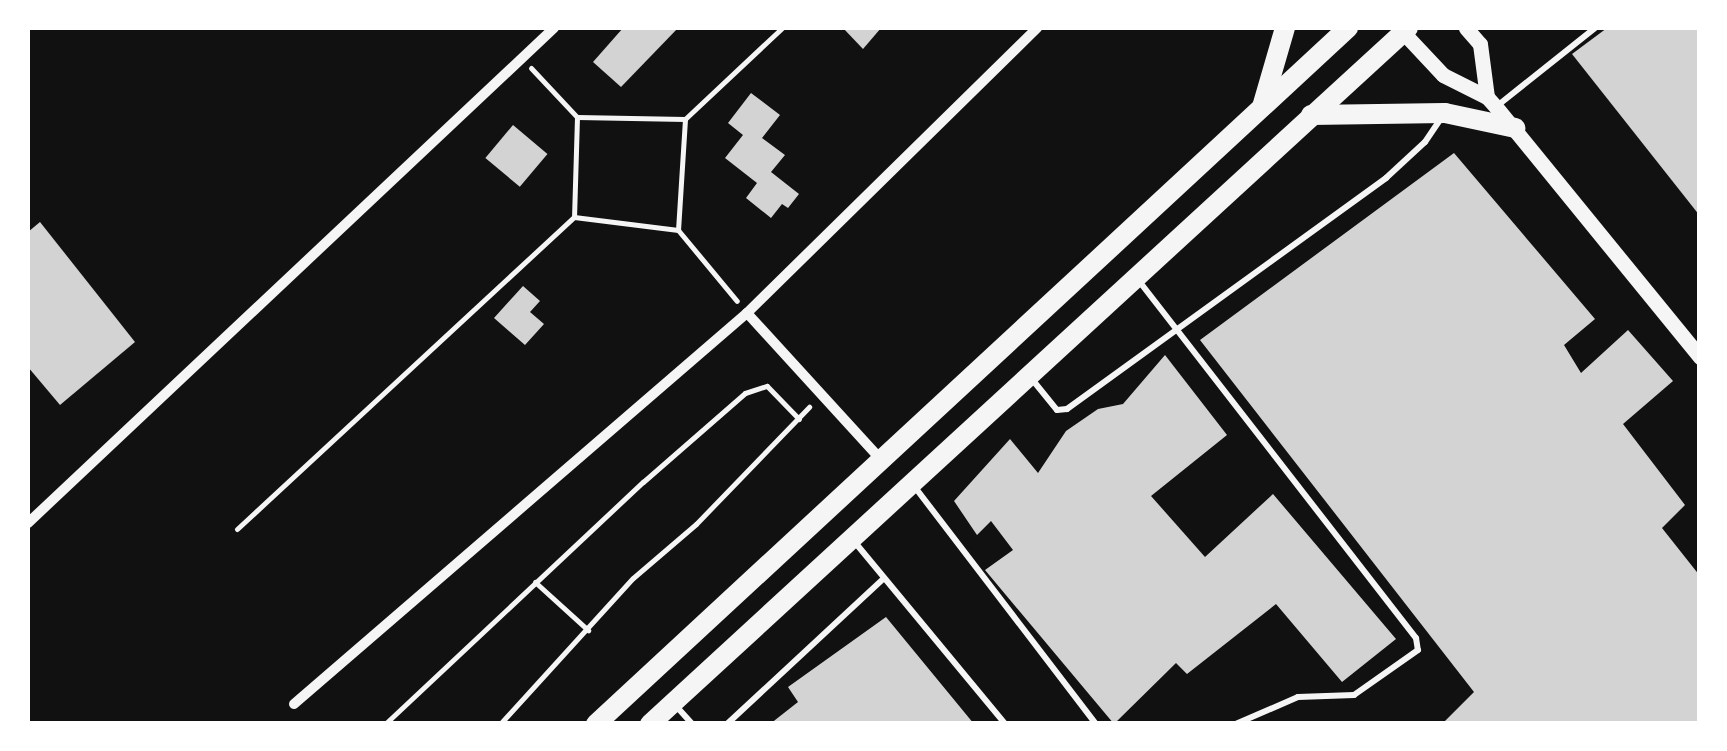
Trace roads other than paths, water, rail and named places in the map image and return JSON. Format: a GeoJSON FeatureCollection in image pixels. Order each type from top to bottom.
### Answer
{"type":"FeatureCollection","features":[{"type":"Feature","properties":{"kind":"main road"},"geometry":{"type":"LineString","coordinates":[[1260,111],[1285,28]]}},
{"type":"Feature","properties":{"kind":"main road"},"geometry":{"type":"LineString","coordinates":[[596,724],[1348,28]]}},
{"type":"Feature","properties":{"kind":"main road"},"geometry":{"type":"LineString","coordinates":[[650,724],[1403,29]]}},
{"type":"Feature","properties":{"kind":"main road"},"geometry":{"type":"LineString","coordinates":[[1311,115],[1445,113],[1515,128]]}},
{"type":"Feature","properties":{"kind":"street"},"geometry":{"type":"LineString","coordinates":[[28,523],[554,28]]}},
{"type":"Feature","properties":{"kind":"street"},"geometry":{"type":"LineString","coordinates":[[294,704],[747,313],[1037,28]]}},
{"type":"Feature","properties":{"kind":"street"},"geometry":{"type":"LineString","coordinates":[[1466,28],[1480,44],[1492,102]]}},
{"type":"Feature","properties":{"kind":"street"},"geometry":{"type":"LineString","coordinates":[[1403,29],[1443,75],[1492,102],[1700,357]]}},
{"type":"Feature","properties":{"kind":"street"},"geometry":{"type":"LineString","coordinates":[[747,313],[881,460]]}},
{"type":"Feature","properties":{"kind":"lane"},"geometry":{"type":"LineString","coordinates":[[1492,102],[1595,28]]}},
{"type":"Feature","properties":{"kind":"lane"},"geometry":{"type":"LineString","coordinates":[[1029,375],[1056,410],[1067,409],[1386,178],[1425,142],[1445,113]]}},
{"type":"Feature","properties":{"kind":"lane"},"geometry":{"type":"LineString","coordinates":[[1135,276],[1416,638],[1418,650],[1354,696],[1298,697],[1236,724]]}},
{"type":"Feature","properties":{"kind":"lane"},"geometry":{"type":"LineString","coordinates":[[912,483],[1096,724]]}},
{"type":"Feature","properties":{"kind":"lane"},"geometry":{"type":"LineString","coordinates":[[852,539],[1005,724]]}},
{"type":"Feature","properties":{"kind":"lane"},"geometry":{"type":"LineString","coordinates":[[727,724],[884,578]]}},
{"type":"Feature","properties":{"kind":"lane"},"geometry":{"type":"LineString","coordinates":[[674,702],[692,724]]}}]}
